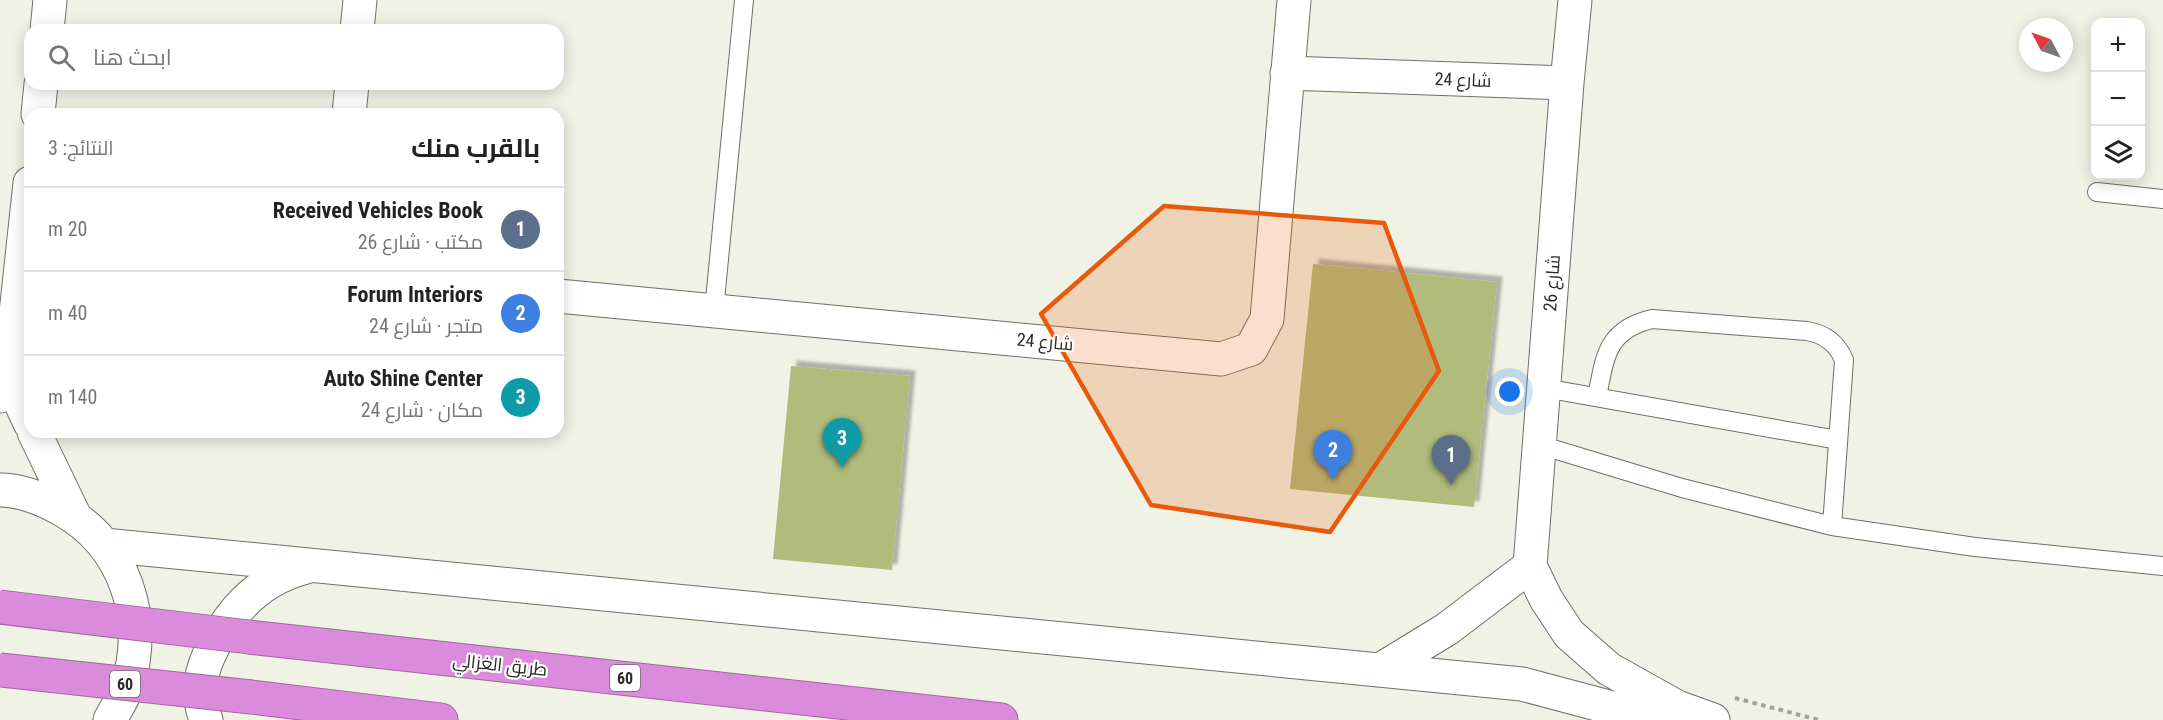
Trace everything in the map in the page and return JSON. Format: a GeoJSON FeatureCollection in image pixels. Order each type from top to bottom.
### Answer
{"type":"FeatureCollection","features":[{"type":"Feature","properties":{"kind":"highway","name":"طريق الغزالي"},"geometry":{"type":"LineString","coordinates":[[0,608],[1001,720]]}},
{"type":"Feature","properties":{"kind":"highway","name":"60"},"geometry":{"type":"LineString","coordinates":[[0,670],[441,720]]}},
{"type":"Feature","properties":{"kind":"street"},"geometry":{"type":"LineString","coordinates":[[48,24],[50,0]]}},
{"type":"Feature","properties":{"kind":"street"},"geometry":{"type":"LineString","coordinates":[[358,24],[360,0]]}},
{"type":"Feature","properties":{"kind":"street","name":"شارع 24"},"geometry":{"type":"LineString","coordinates":[[564,298],[1221,359],[1251,350],[1267,319],[1294,0]]}},
{"type":"Feature","properties":{"kind":"street","name":"شارع 26"},"geometry":{"type":"LineString","coordinates":[[1530,566],[1575,0]]}},
{"type":"Feature","properties":{"kind":"street","name":"شارع 24"},"geometry":{"type":"LineString","coordinates":[[1287,73],[1567,83]]}},
{"type":"Feature","properties":{"kind":"street"},"geometry":{"type":"LineString","coordinates":[[39,108],[40,90]]}},
{"type":"Feature","properties":{"kind":"street"},"geometry":{"type":"LineString","coordinates":[[350,108],[351,90]]}},
{"type":"Feature","properties":{"kind":"street"},"geometry":{"type":"LineString","coordinates":[[24,230],[4,387],[24,415]]}},
{"type":"Feature","properties":{"kind":"street"},"geometry":{"type":"LineString","coordinates":[[37,438],[75,517]]}},
{"type":"Feature","properties":{"kind":"street"},"geometry":{"type":"LineString","coordinates":[[0,490],[42,499],[75,517],[104,545],[124,577],[134,614],[135,652],[126,689],[110,720]]}},
{"type":"Feature","properties":{"kind":"street"},"geometry":{"type":"LineString","coordinates":[[104,545],[1522,684],[1656,720]]}},
{"type":"Feature","properties":{"kind":"street"},"geometry":{"type":"LineString","coordinates":[[206,720],[201,707],[200,677],[204,662],[222,627],[237,608],[264,585],[293,570],[314,565]]}},
{"type":"Feature","properties":{"kind":"street"},"geometry":{"type":"LineString","coordinates":[[1380,670],[1447,629],[1530,566],[1546,599],[1569,634],[1609,669],[1677,707],[1713,720]]}},
{"type":"Feature","properties":{"kind":"lane"},"geometry":{"type":"LineString","coordinates":[[714,311],[744,0]]}},
{"type":"Feature","properties":{"kind":"lane"},"geometry":{"type":"LineString","coordinates":[[2097,192],[2163,200]]}},
{"type":"Feature","properties":{"kind":"lane"},"geometry":{"type":"LineString","coordinates":[[1597,397],[1606,353],[1613,340],[1624,330],[1652,319],[1808,331],[1827,337],[1840,351],[1844,360],[1832,526]]}},
{"type":"Feature","properties":{"kind":"lane"},"geometry":{"type":"LineString","coordinates":[[1544,388],[1838,440]]}},
{"type":"Feature","properties":{"kind":"lane"},"geometry":{"type":"LineString","coordinates":[[1540,445],[1682,488],[1832,526],[1975,547],[2163,566]]}},
{"type":"Feature","properties":{"kind":"highlighted area"},"geometry":{"type":"Polygon","coordinates":[[[1164,206],[1384,223],[1439,371],[1330,532],[1151,505],[1041,314],[1164,206]]]}},
{"type":"Feature","properties":{"kind":"building"},"geometry":{"type":"Polygon","coordinates":[[[1313,264],[1497,282],[1474,507],[1290,489],[1313,264]]]}},
{"type":"Feature","properties":{"kind":"building"},"geometry":{"type":"Polygon","coordinates":[[[791,366],[910,376],[892,570],[773,559],[791,366]]]}},
{"type":"Feature","properties":{"kind":"place","name":"Auto Shine Center"},"geometry":{"type":"Point","coordinates":[842,468]}},
{"type":"Feature","properties":{"kind":"place","name":"Forum Interiors"},"geometry":{"type":"Point","coordinates":[1333,480]}},
{"type":"Feature","properties":{"kind":"place","name":"Received Vehicles Book"},"geometry":{"type":"Point","coordinates":[1451,485]}}]}
